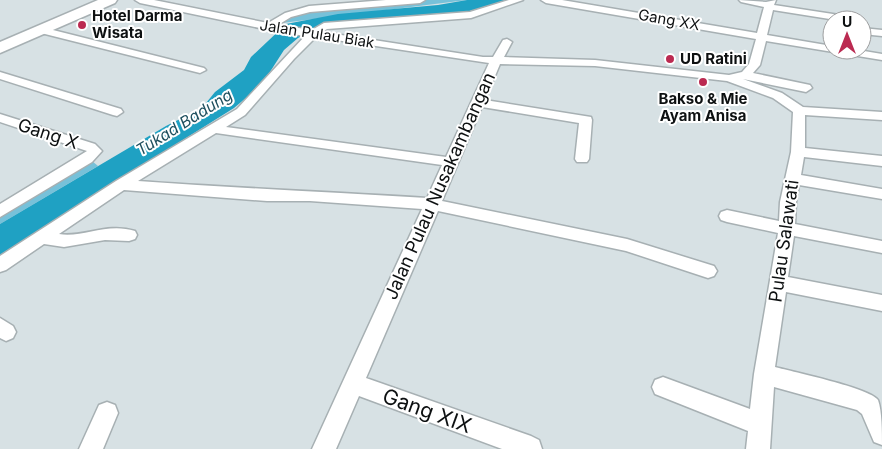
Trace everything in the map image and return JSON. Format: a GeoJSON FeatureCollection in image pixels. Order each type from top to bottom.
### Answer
{"type":"FeatureCollection","features":[{"type":"Feature","properties":{"kind":"highway"},"geometry":{"type":"LineString","coordinates":[[0,48],[110,0]]}},
{"type":"Feature","properties":{"kind":"street","name":"Jalan Pulau Biak"},"geometry":{"type":"LineString","coordinates":[[140,0],[273,28],[496,61]]}},
{"type":"Feature","properties":{"kind":"street"},"geometry":{"type":"LineString","coordinates":[[309,9],[326,0]]}},
{"type":"Feature","properties":{"kind":"street"},"geometry":{"type":"LineString","coordinates":[[273,28],[288,15],[309,9],[420,0]]}},
{"type":"Feature","properties":{"kind":"street"},"geometry":{"type":"LineString","coordinates":[[0,265],[40,237],[241,112],[258,96],[311,33],[331,24],[471,14],[518,0]]}},
{"type":"Feature","properties":{"kind":"street","name":"Gang XX"},"geometry":{"type":"LineString","coordinates":[[546,0],[822,47]]}},
{"type":"Feature","properties":{"kind":"street"},"geometry":{"type":"LineString","coordinates":[[744,0],[770,10],[822,16]]}},
{"type":"Feature","properties":{"kind":"street"},"geometry":{"type":"LineString","coordinates":[[770,10],[754,65],[746,75],[806,88]]}},
{"type":"Feature","properties":{"kind":"street"},"geometry":{"type":"LineString","coordinates":[[791,21],[822,25]]}},
{"type":"Feature","properties":{"kind":"street"},"geometry":{"type":"LineString","coordinates":[[41,30],[200,70]]}},
{"type":"Feature","properties":{"kind":"street"},"geometry":{"type":"LineString","coordinates":[[496,61],[507,42]]}},
{"type":"Feature","properties":{"kind":"street","name":"Jalan Pulau Nusakambangan"},"geometry":{"type":"LineString","coordinates":[[324,449],[496,61],[595,63],[729,78],[746,75]]}},
{"type":"Feature","properties":{"kind":"street"},"geometry":{"type":"LineString","coordinates":[[0,75],[117,112]]}},
{"type":"Feature","properties":{"kind":"street"},"geometry":{"type":"LineString","coordinates":[[729,78],[780,97],[799,111],[882,116]]}},
{"type":"Feature","properties":{"kind":"street"},"geometry":{"type":"LineString","coordinates":[[478,103],[587,121],[582,159]]}},
{"type":"Feature","properties":{"kind":"street","name":"Pulau Salawati"},"geometry":{"type":"LineString","coordinates":[[758,449],[764,374],[787,230],[788,202],[798,152],[799,111]]}},
{"type":"Feature","properties":{"kind":"street","name":"Gang X"},"geometry":{"type":"LineString","coordinates":[[0,118],[90,147],[95,151],[87,159],[0,211]]}},
{"type":"Feature","properties":{"kind":"street"},"geometry":{"type":"LineString","coordinates":[[215,129],[452,162]]}},
{"type":"Feature","properties":{"kind":"street"},"geometry":{"type":"LineString","coordinates":[[798,152],[882,161]]}},
{"type":"Feature","properties":{"kind":"street"},"geometry":{"type":"LineString","coordinates":[[792,179],[882,194]]}},
{"type":"Feature","properties":{"kind":"street"},"geometry":{"type":"LineString","coordinates":[[121,186],[432,204],[627,245],[708,271]]}},
{"type":"Feature","properties":{"kind":"street"},"geometry":{"type":"LineString","coordinates":[[727,216],[787,230],[882,247]]}},
{"type":"Feature","properties":{"kind":"street"},"geometry":{"type":"LineString","coordinates":[[40,237],[64,241],[105,234],[129,235]]}},
{"type":"Feature","properties":{"kind":"street"},"geometry":{"type":"LineString","coordinates":[[779,283],[882,303]]}},
{"type":"Feature","properties":{"kind":"street"},"geometry":{"type":"LineString","coordinates":[[764,374],[863,401],[870,406],[882,434]]}},
{"type":"Feature","properties":{"kind":"street","name":"Gang XIX"},"geometry":{"type":"LineString","coordinates":[[352,383],[530,448]]}},
{"type":"Feature","properties":{"kind":"street"},"geometry":{"type":"LineString","coordinates":[[663,387],[760,424]]}},
{"type":"Feature","properties":{"kind":"street"},"geometry":{"type":"LineString","coordinates":[[91,449],[107,413]]}},
{"type":"Feature","properties":{"kind":"shaded area"},"geometry":{"type":"Polygon","coordinates":[[[426,0],[467,0],[282,23],[302,12],[426,0]]]}},
{"type":"Feature","properties":{"kind":"shaded area"},"geometry":{"type":"Polygon","coordinates":[[[92,161],[98,166],[0,224],[0,216],[92,161]]]}},
{"type":"Feature","properties":{"kind":"water","name":"Tukad Badung"},"geometry":{"type":"Polygon","coordinates":[[[467,0],[514,0],[467,12],[395,20],[322,25],[298,38],[284,50],[268,75],[253,92],[234,108],[44,227],[0,258],[0,224],[166,126],[202,108],[215,92],[244,70],[251,57],[286,24],[338,14],[438,5],[467,0]]]}},
{"type":"Feature","properties":{"kind":"place","name":"Hotel Darma Wisata"},"geometry":{"type":"Point","coordinates":[82,25]}},
{"type":"Feature","properties":{"kind":"place","name":"UD Ratini"},"geometry":{"type":"Point","coordinates":[670,59]}},
{"type":"Feature","properties":{"kind":"place","name":"Bakso & Mie Ayam Anisa"},"geometry":{"type":"Point","coordinates":[703,82]}}]}
